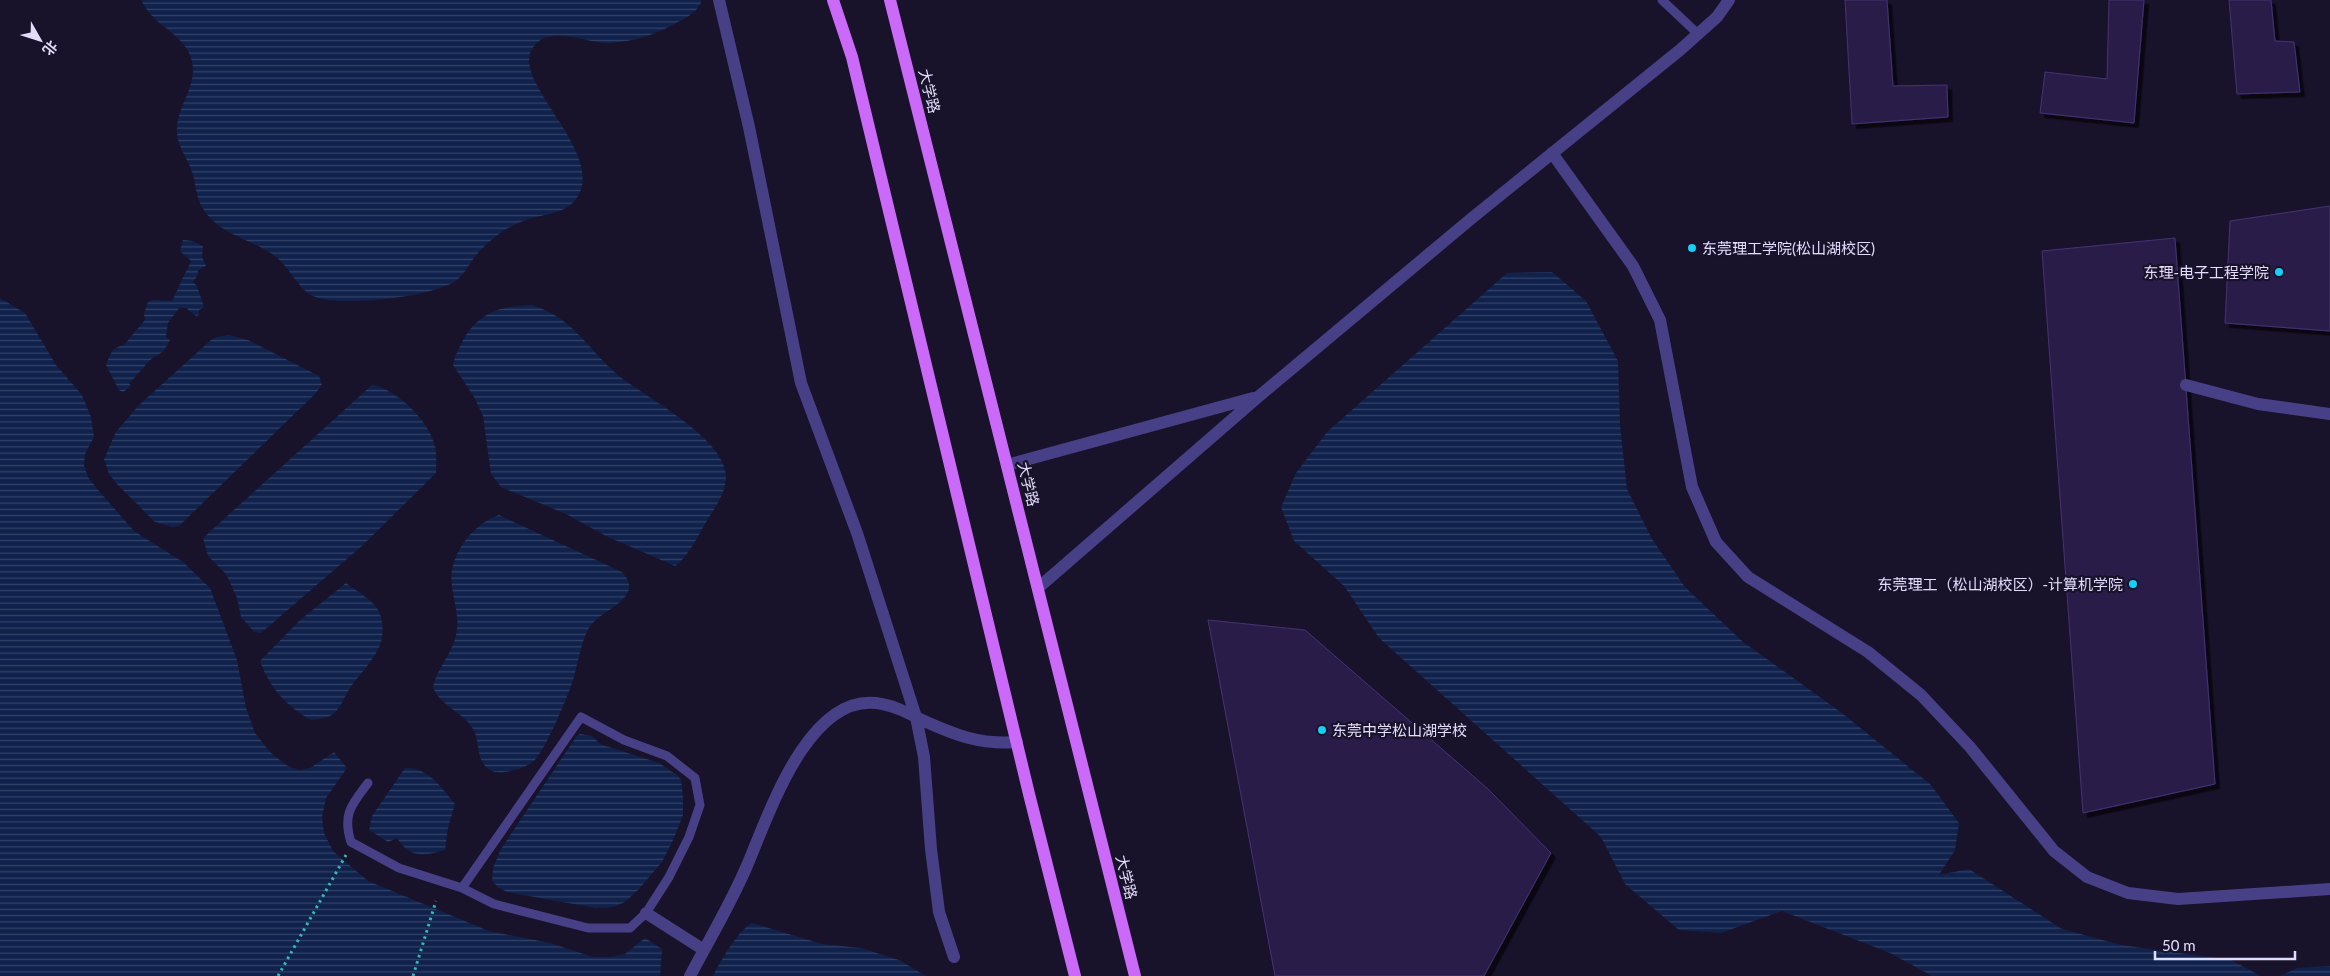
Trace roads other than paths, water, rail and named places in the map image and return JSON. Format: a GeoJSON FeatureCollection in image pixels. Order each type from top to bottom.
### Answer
{"type":"FeatureCollection","features":[{"type":"Feature","properties":{"kind":"main road"},"geometry":{"type":"LineString","coordinates":[[833,0],[852,57],[1075,976]]}},
{"type":"Feature","properties":{"kind":"main road","name":"大学路"},"geometry":{"type":"LineString","coordinates":[[890,0],[1135,976]]}},
{"type":"Feature","properties":{"kind":"street"},"geometry":{"type":"LineString","coordinates":[[718,0],[749,126],[801,383],[856,533],[916,717],[924,757],[931,849],[939,912],[954,957]]}},
{"type":"Feature","properties":{"kind":"street"},"geometry":{"type":"LineString","coordinates":[[1038,588],[1258,397],[1698,34],[1717,17],[1729,0]]}},
{"type":"Feature","properties":{"kind":"street"},"geometry":{"type":"LineString","coordinates":[[1552,153],[1634,266],[1660,320],[1692,487],[1716,542],[1748,577],[1868,652],[1921,695],[1970,747],[2054,851],[2087,877],[2128,894],[2178,899],[2330,889]]}},
{"type":"Feature","properties":{"kind":"street"},"geometry":{"type":"LineString","coordinates":[[2186,385],[2258,404],[2330,414]]}},
{"type":"Feature","properties":{"kind":"street"},"geometry":{"type":"LineString","coordinates":[[1007,465],[1258,397]]}},
{"type":"Feature","properties":{"kind":"street"},"geometry":{"type":"LineString","coordinates":[[690,976],[746,869],[775,796],[793,764],[811,738],[826,722],[857,704],[875,703],[894,707],[967,739],[986,742],[1017,742]]}},
{"type":"Feature","properties":{"kind":"street"},"geometry":{"type":"LineString","coordinates":[[646,913],[704,950]]}},
{"type":"Feature","properties":{"kind":"lane"},"geometry":{"type":"LineString","coordinates":[[1662,0],[1698,34]]}},
{"type":"Feature","properties":{"kind":"lane"},"geometry":{"type":"LineString","coordinates":[[368,782],[348,810],[346,828],[351,842],[398,868],[462,888],[494,904],[588,928],[630,928],[646,913],[669,877],[689,837],[700,804],[695,778],[667,756],[624,740],[582,717],[462,888]]}},
{"type":"Feature","properties":{"kind":"water"},"geometry":{"type":"Polygon","coordinates":[[[141,0],[701,0],[701,3],[694,12],[685,18],[653,34],[637,39],[610,43],[557,36],[539,41],[532,49],[529,63],[534,79],[544,98],[569,137],[579,157],[583,176],[579,194],[575,201],[563,210],[526,220],[501,233],[479,252],[457,280],[446,286],[408,296],[362,301],[341,301],[323,299],[305,291],[278,258],[263,248],[223,229],[207,214],[199,202],[191,169],[180,146],[177,134],[181,110],[191,85],[193,67],[191,58],[184,45],[153,17],[141,0]]]}},
{"type":"Feature","properties":{"kind":"water"},"geometry":{"type":"Polygon","coordinates":[[[183,240],[192,241],[203,246],[202,257],[206,266],[198,270],[198,275],[193,282],[197,286],[204,307],[199,310],[199,315],[196,316],[186,308],[180,307],[168,323],[166,337],[170,340],[164,349],[148,362],[129,383],[131,386],[123,392],[119,390],[106,365],[107,361],[114,350],[124,345],[145,320],[144,314],[148,302],[153,300],[172,301],[191,261],[180,251],[183,240]]]}},
{"type":"Feature","properties":{"kind":"water"},"geometry":{"type":"Polygon","coordinates":[[[1552,272],[1586,301],[1618,361],[1620,425],[1627,489],[1652,539],[1685,587],[1743,642],[1842,713],[1931,785],[1959,823],[1955,850],[1939,875],[1969,869],[2062,929],[2121,945],[2231,960],[2261,976],[1932,976],[1890,953],[1782,911],[1721,933],[1679,930],[1625,884],[1601,837],[1379,638],[1344,586],[1294,541],[1281,507],[1296,473],[1327,432],[1507,273],[1552,272]]]}},
{"type":"Feature","properties":{"kind":"water"},"geometry":{"type":"Polygon","coordinates":[[[0,298],[25,313],[56,365],[82,395],[91,417],[94,437],[85,454],[84,466],[88,477],[134,531],[183,562],[210,588],[237,660],[246,708],[255,733],[270,752],[286,765],[299,770],[310,768],[334,752],[347,768],[326,798],[322,817],[324,833],[333,851],[368,881],[489,931],[550,943],[593,957],[612,957],[625,954],[645,938],[662,949],[660,976],[0,976],[0,298]]]}},
{"type":"Feature","properties":{"kind":"water"},"geometry":{"type":"Polygon","coordinates":[[[532,305],[559,318],[570,326],[619,376],[665,407],[700,435],[714,449],[723,464],[726,478],[720,500],[689,551],[675,566],[606,536],[566,514],[501,487],[491,474],[483,416],[474,397],[453,365],[463,340],[476,323],[492,312],[501,309],[532,305]]]}},
{"type":"Feature","properties":{"kind":"water"},"geometry":{"type":"Polygon","coordinates":[[[229,335],[248,340],[319,376],[322,384],[316,393],[179,526],[172,527],[155,522],[117,484],[109,474],[104,459],[116,432],[139,405],[211,340],[229,335]]]}},
{"type":"Feature","properties":{"kind":"water"},"geometry":{"type":"Polygon","coordinates":[[[372,385],[382,388],[401,399],[426,426],[435,446],[436,473],[362,546],[261,633],[254,632],[241,617],[237,598],[226,574],[208,556],[203,538],[372,385]]]}},
{"type":"Feature","properties":{"kind":"water"},"geometry":{"type":"Polygon","coordinates":[[[499,515],[622,572],[628,581],[629,590],[619,603],[589,628],[568,694],[539,755],[534,761],[525,766],[495,772],[488,769],[481,759],[476,735],[470,724],[436,694],[433,687],[454,642],[457,629],[451,575],[453,564],[471,534],[489,519],[499,515]]]}},
{"type":"Feature","properties":{"kind":"water"},"geometry":{"type":"Polygon","coordinates":[[[346,583],[370,600],[378,609],[383,626],[380,646],[336,711],[328,717],[311,720],[294,709],[280,695],[268,679],[260,661],[299,621],[346,583]]]}},
{"type":"Feature","properties":{"kind":"water"},"geometry":{"type":"Polygon","coordinates":[[[580,734],[592,736],[600,744],[659,763],[677,775],[681,780],[683,815],[662,862],[639,889],[625,902],[614,907],[596,908],[507,892],[499,888],[492,881],[493,868],[501,849],[576,737],[580,734]]]}},
{"type":"Feature","properties":{"kind":"water"},"geometry":{"type":"Polygon","coordinates":[[[405,768],[427,774],[455,804],[448,828],[445,850],[430,854],[412,853],[397,838],[388,842],[369,830],[372,816],[405,768]]]}},
{"type":"Feature","properties":{"kind":"water"},"geometry":{"type":"Polygon","coordinates":[[[752,923],[822,944],[861,948],[899,960],[926,976],[713,976],[735,939],[752,923]]]}},
{"type":"Feature","properties":{"kind":"water"},"geometry":{"type":"Polygon","coordinates":[[[2330,966],[2330,976],[2279,976],[2297,968],[2330,966]]]}},
{"type":"Feature","properties":{"kind":"place","name":"东莞理工学院(松山湖校区)"},"geometry":{"type":"Point","coordinates":[1692,248]}},
{"type":"Feature","properties":{"kind":"place","name":"东理-电子工程学院"},"geometry":{"type":"Point","coordinates":[2279,272]}},
{"type":"Feature","properties":{"kind":"place","name":"东莞理工（松山湖校区）-计算机学院"},"geometry":{"type":"Point","coordinates":[2133,584]}},
{"type":"Feature","properties":{"kind":"place","name":"东莞中学松山湖学校"},"geometry":{"type":"Point","coordinates":[1322,730]}}]}
